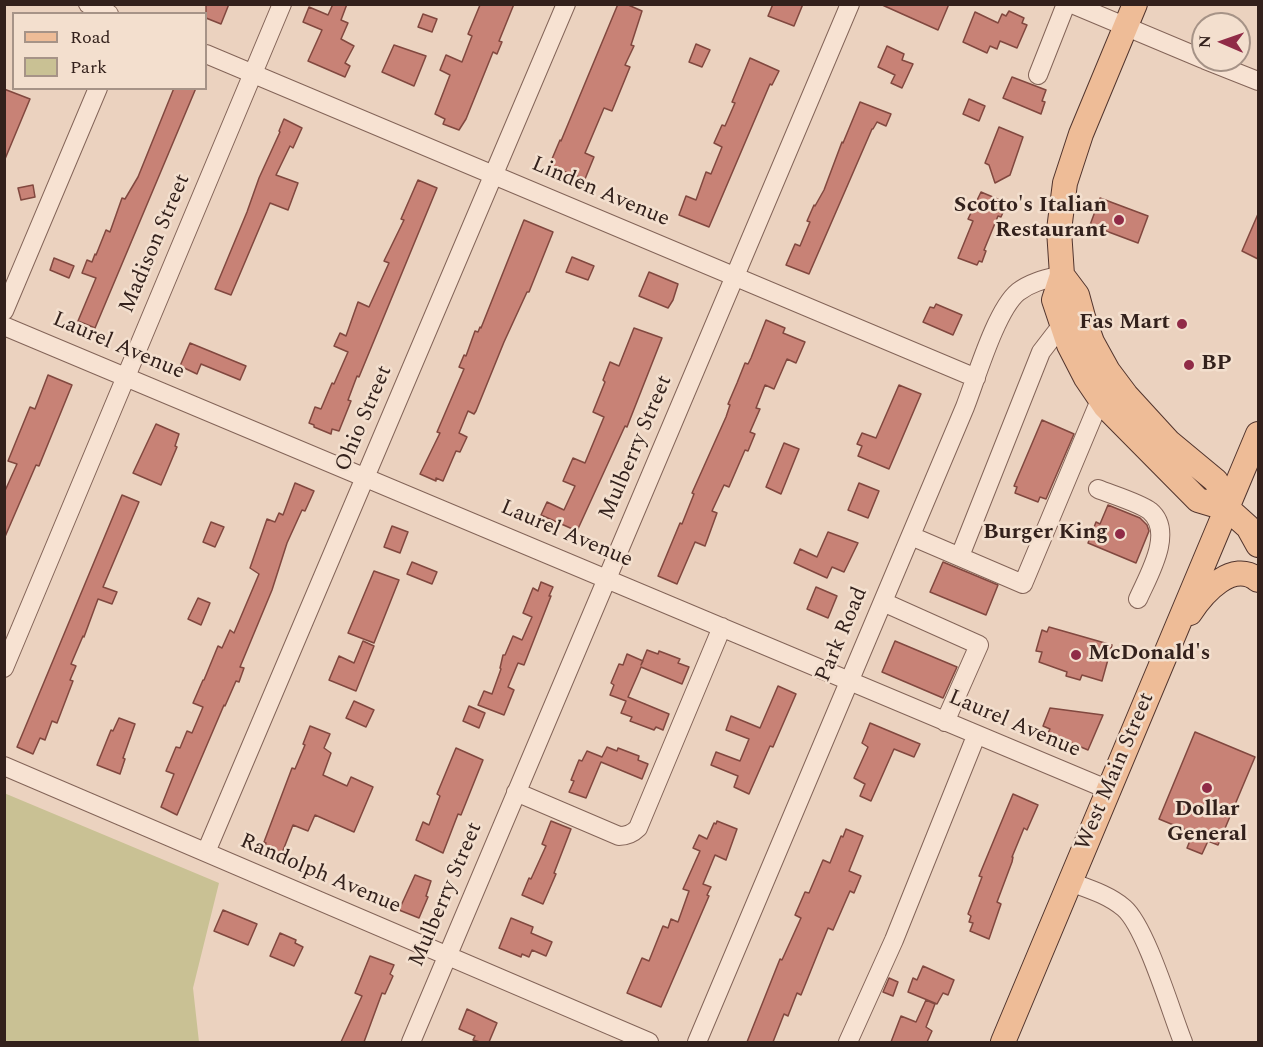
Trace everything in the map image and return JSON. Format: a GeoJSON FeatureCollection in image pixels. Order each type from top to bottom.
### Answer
{"type":"FeatureCollection","features":[{"type":"Feature","properties":{"kind":"main road"},"geometry":{"type":"LineString","coordinates":[[1135,4],[1081,134],[1065,183],[1059,230],[1062,275],[1054,300],[1061,326],[1082,370],[1100,400],[1198,500],[1228,509]]}},
{"type":"Feature","properties":{"kind":"main road"},"geometry":{"type":"LineString","coordinates":[[1062,275],[1077,295],[1092,342],[1108,371],[1126,395],[1169,442],[1216,481],[1228,509],[1248,527],[1258,545]]}},
{"type":"Feature","properties":{"kind":"main road","name":"West Main Street"},"geometry":{"type":"LineString","coordinates":[[1003,1042],[1258,434]]}},
{"type":"Feature","properties":{"kind":"main road"},"geometry":{"type":"LineString","coordinates":[[1169,645],[1194,607],[1218,581],[1230,575],[1241,574],[1258,580]]}},
{"type":"Feature","properties":{"kind":"street"},"geometry":{"type":"LineString","coordinates":[[88,4],[106,12]]}},
{"type":"Feature","properties":{"kind":"street","name":"Madison Street"},"geometry":{"type":"LineString","coordinates":[[4,669],[282,4]]}},
{"type":"Feature","properties":{"kind":"street","name":"Ohio Street"},"geometry":{"type":"LineString","coordinates":[[206,852],[566,4]]}},
{"type":"Feature","properties":{"kind":"street","name":"Mulberry Street"},"geometry":{"type":"LineString","coordinates":[[411,1042],[850,4]]}},
{"type":"Feature","properties":{"kind":"street"},"geometry":{"type":"LineString","coordinates":[[1038,75],[1066,4]]}},
{"type":"Feature","properties":{"kind":"street"},"geometry":{"type":"LineString","coordinates":[[1072,4],[1191,55]]}},
{"type":"Feature","properties":{"kind":"street","name":"Linden Avenue"},"geometry":{"type":"LineString","coordinates":[[207,54],[976,378]]}},
{"type":"Feature","properties":{"kind":"street"},"geometry":{"type":"LineString","coordinates":[[1235,72],[1258,81]]}},
{"type":"Feature","properties":{"kind":"street"},"geometry":{"type":"LineString","coordinates":[[4,311],[97,90]]}},
{"type":"Feature","properties":{"kind":"street","name":"Park Road"},"geometry":{"type":"LineString","coordinates":[[697,1042],[911,536],[988,345],[1008,303],[1018,292],[1033,282],[1062,275]]}},
{"type":"Feature","properties":{"kind":"street","name":"Laurel Avenue"},"geometry":{"type":"LineString","coordinates":[[4,326],[1108,790]]}},
{"type":"Feature","properties":{"kind":"street"},"geometry":{"type":"LineString","coordinates":[[960,556],[1041,352],[1061,326]]}},
{"type":"Feature","properties":{"kind":"street"},"geometry":{"type":"LineString","coordinates":[[911,536],[1023,584],[1100,400]]}},
{"type":"Feature","properties":{"kind":"street"},"geometry":{"type":"LineString","coordinates":[[1098,489],[1149,511],[1158,524],[1161,544],[1138,599]]}},
{"type":"Feature","properties":{"kind":"street"},"geometry":{"type":"LineString","coordinates":[[883,602],[979,645],[945,722]]}},
{"type":"Feature","properties":{"kind":"street"},"geometry":{"type":"LineString","coordinates":[[516,792],[619,836],[633,833],[638,828],[656,787],[723,627]]}},
{"type":"Feature","properties":{"kind":"street"},"geometry":{"type":"LineString","coordinates":[[848,1042],[894,940],[976,736]]}},
{"type":"Feature","properties":{"kind":"street","name":"Randolph Avenue"},"geometry":{"type":"LineString","coordinates":[[4,766],[649,1042]]}},
{"type":"Feature","properties":{"kind":"street"},"geometry":{"type":"LineString","coordinates":[[1070,882],[1118,903],[1131,916],[1147,948],[1183,1042]]}},
{"type":"Feature","properties":{"kind":"green space"},"geometry":{"type":"Polygon","coordinates":[[[4,793],[219,883],[193,988],[199,1042],[5,1042],[4,793]]]}},
{"type":"Feature","properties":{"kind":"building"},"geometry":{"type":"Polygon","coordinates":[[[206,4],[229,4],[221,24],[207,18],[206,4]]]}},
{"type":"Feature","properties":{"kind":"building"},"geometry":{"type":"Polygon","coordinates":[[[333,4],[347,4],[341,20],[348,23],[341,39],[354,46],[345,63],[350,66],[345,77],[308,61],[322,30],[303,22],[309,7],[328,15],[333,4]]]}},
{"type":"Feature","properties":{"kind":"building"},"geometry":{"type":"Polygon","coordinates":[[[514,4],[499,41],[502,42],[497,54],[493,52],[466,119],[459,130],[443,124],[445,119],[435,114],[450,75],[440,70],[446,55],[462,62],[472,36],[468,34],[480,5],[514,4]]]}},
{"type":"Feature","properties":{"kind":"building"},"geometry":{"type":"Polygon","coordinates":[[[618,4],[626,4],[642,11],[631,45],[634,46],[625,65],[630,67],[612,111],[604,108],[585,153],[594,157],[585,179],[549,166],[618,4]]]}},
{"type":"Feature","properties":{"kind":"building"},"geometry":{"type":"Polygon","coordinates":[[[773,4],[803,4],[794,26],[768,16],[773,4]]]}},
{"type":"Feature","properties":{"kind":"building"},"geometry":{"type":"Polygon","coordinates":[[[880,4],[949,4],[938,30],[880,4]]]}},
{"type":"Feature","properties":{"kind":"building"},"geometry":{"type":"Polygon","coordinates":[[[1009,11],[1024,18],[1022,23],[1027,25],[1017,48],[1000,41],[997,49],[990,46],[987,53],[963,42],[975,12],[998,23],[1002,14],[1006,16],[1009,11]]]}},
{"type":"Feature","properties":{"kind":"building"},"geometry":{"type":"Polygon","coordinates":[[[423,14],[437,19],[432,32],[418,27],[423,14]]]}},
{"type":"Feature","properties":{"kind":"building"},"geometry":{"type":"Polygon","coordinates":[[[696,44],[710,50],[702,67],[689,62],[696,44]]]}},
{"type":"Feature","properties":{"kind":"building"},"geometry":{"type":"Polygon","coordinates":[[[394,45],[426,56],[414,86],[382,72],[394,45]]]}},
{"type":"Feature","properties":{"kind":"building"},"geometry":{"type":"Polygon","coordinates":[[[887,46],[904,54],[902,60],[913,64],[902,88],[891,83],[895,75],[878,67],[887,46]]]}},
{"type":"Feature","properties":{"kind":"building"},"geometry":{"type":"Polygon","coordinates":[[[750,58],[779,71],[772,85],[770,84],[709,227],[679,215],[686,196],[696,200],[706,172],[711,174],[722,147],[714,143],[722,125],[725,126],[735,103],[732,102],[750,58]]]}},
{"type":"Feature","properties":{"kind":"building"},"geometry":{"type":"Polygon","coordinates":[[[1012,77],[1046,90],[1041,114],[1003,98],[1012,77]]]}},
{"type":"Feature","properties":{"kind":"building"},"geometry":{"type":"Polygon","coordinates":[[[4,89],[30,99],[5,159],[4,159],[4,89]]]}},
{"type":"Feature","properties":{"kind":"building"},"geometry":{"type":"Polygon","coordinates":[[[173,90],[195,90],[95,328],[78,321],[96,278],[82,273],[87,260],[92,262],[96,255],[106,230],[110,232],[122,198],[125,199],[138,177],[173,90]]]}},
{"type":"Feature","properties":{"kind":"building"},"geometry":{"type":"Polygon","coordinates":[[[969,99],[985,106],[979,121],[963,114],[969,99]]]}},
{"type":"Feature","properties":{"kind":"building"},"geometry":{"type":"Polygon","coordinates":[[[860,102],[891,114],[886,126],[877,122],[872,129],[809,274],[786,265],[795,244],[800,246],[810,222],[807,221],[824,190],[860,102]]]}},
{"type":"Feature","properties":{"kind":"building"},"geometry":{"type":"Polygon","coordinates":[[[284,119],[302,128],[293,148],[290,146],[276,175],[298,183],[288,210],[270,203],[231,295],[215,289],[284,119]]]}},
{"type":"Feature","properties":{"kind":"building"},"geometry":{"type":"Polygon","coordinates":[[[999,127],[1023,137],[1010,175],[995,183],[989,165],[985,163],[999,127]]]}},
{"type":"Feature","properties":{"kind":"building"},"geometry":{"type":"Polygon","coordinates":[[[418,180],[437,188],[359,377],[357,376],[348,400],[351,401],[339,431],[332,429],[331,434],[309,423],[315,407],[321,409],[348,352],[334,346],[340,333],[346,336],[358,302],[369,307],[389,263],[384,261],[404,220],[401,219],[418,180]]]}},
{"type":"Feature","properties":{"kind":"building"},"geometry":{"type":"Polygon","coordinates":[[[33,185],[35,197],[21,200],[18,188],[33,185]]]}},
{"type":"Feature","properties":{"kind":"building"},"geometry":{"type":"Polygon","coordinates":[[[981,192],[1007,203],[1001,217],[998,216],[984,250],[986,251],[982,262],[979,261],[977,265],[958,258],[973,221],[968,219],[981,192]]]}},
{"type":"Feature","properties":{"kind":"building","name":"Scotto's Italian Restaurant"},"geometry":{"type":"Polygon","coordinates":[[[1100,198],[1148,216],[1138,243],[1090,225],[1100,198]]]}},
{"type":"Feature","properties":{"kind":"building"},"geometry":{"type":"Polygon","coordinates":[[[1258,214],[1258,259],[1242,251],[1258,214]]]}},
{"type":"Feature","properties":{"kind":"building"},"geometry":{"type":"Polygon","coordinates":[[[524,220],[553,232],[476,411],[474,414],[468,411],[459,433],[467,437],[460,452],[456,451],[443,481],[436,478],[436,481],[420,474],[440,433],[437,432],[464,369],[459,367],[464,355],[466,356],[475,331],[478,332],[481,328],[524,220]]]}},
{"type":"Feature","properties":{"kind":"building"},"geometry":{"type":"Polygon","coordinates":[[[572,257],[594,266],[588,280],[566,272],[572,257]]]}},
{"type":"Feature","properties":{"kind":"building"},"geometry":{"type":"Polygon","coordinates":[[[54,258],[74,266],[69,278],[50,270],[54,258]]]}},
{"type":"Feature","properties":{"kind":"building"},"geometry":{"type":"Polygon","coordinates":[[[649,272],[678,284],[668,308],[639,296],[649,272]]]}},
{"type":"Feature","properties":{"kind":"building"},"geometry":{"type":"Polygon","coordinates":[[[936,304],[962,315],[953,335],[923,322],[930,307],[934,308],[936,304]]]}},
{"type":"Feature","properties":{"kind":"building"},"geometry":{"type":"Polygon","coordinates":[[[766,320],[785,328],[783,333],[805,342],[796,363],[787,359],[774,389],[765,385],[756,408],[760,409],[750,432],[755,434],[748,451],[745,450],[729,487],[724,485],[712,511],[717,513],[705,546],[695,542],[677,584],[658,576],[726,417],[730,405],[728,404],[745,363],[748,364],[751,358],[766,320]]]}},
{"type":"Feature","properties":{"kind":"building"},"geometry":{"type":"Polygon","coordinates":[[[634,328],[662,338],[627,427],[625,426],[577,531],[541,515],[547,502],[564,510],[575,486],[563,481],[573,458],[585,463],[604,417],[593,412],[605,382],[603,380],[610,362],[619,366],[634,328]]]}},
{"type":"Feature","properties":{"kind":"building"},"geometry":{"type":"Polygon","coordinates":[[[190,343],[246,366],[240,380],[201,364],[197,374],[180,366],[190,343]]]}},
{"type":"Feature","properties":{"kind":"building"},"geometry":{"type":"Polygon","coordinates":[[[48,375],[72,385],[39,466],[36,465],[4,539],[4,493],[17,464],[8,461],[30,407],[35,409],[48,375]]]}},
{"type":"Feature","properties":{"kind":"building"},"geometry":{"type":"Polygon","coordinates":[[[899,385],[921,394],[889,469],[858,456],[862,446],[857,444],[862,433],[876,438],[899,385]]]}},
{"type":"Feature","properties":{"kind":"building"},"geometry":{"type":"Polygon","coordinates":[[[1042,420],[1074,434],[1046,499],[1040,497],[1038,502],[1015,493],[1017,487],[1014,486],[1042,420]]]}},
{"type":"Feature","properties":{"kind":"building"},"geometry":{"type":"Polygon","coordinates":[[[156,424],[179,434],[175,446],[177,447],[161,485],[133,473],[156,424]]]}},
{"type":"Feature","properties":{"kind":"building"},"geometry":{"type":"Polygon","coordinates":[[[784,443],[799,449],[781,494],[766,487],[784,443]]]}},
{"type":"Feature","properties":{"kind":"building"},"geometry":{"type":"Polygon","coordinates":[[[295,483],[314,491],[305,511],[302,510],[287,543],[272,590],[240,667],[244,668],[239,682],[236,681],[224,705],[177,815],[161,807],[174,774],[166,771],[176,747],[180,748],[187,731],[192,733],[203,707],[193,703],[218,646],[222,648],[230,630],[234,633],[259,574],[250,568],[267,519],[275,522],[279,513],[283,515],[295,483]]]}},
{"type":"Feature","properties":{"kind":"building"},"geometry":{"type":"Polygon","coordinates":[[[859,483],[879,491],[868,518],[848,510],[859,483]]]}},
{"type":"Feature","properties":{"kind":"building"},"geometry":{"type":"Polygon","coordinates":[[[122,495],[139,502],[103,587],[117,592],[112,604],[98,599],[71,664],[76,666],[70,680],[73,681],[57,723],[52,721],[45,740],[40,738],[33,754],[17,747],[122,495]]]}},
{"type":"Feature","properties":{"kind":"building","name":"Burger King"},"geometry":{"type":"Polygon","coordinates":[[[1108,505],[1140,518],[1147,525],[1149,531],[1136,563],[1088,543],[1096,522],[1100,524],[1108,505]]]}},
{"type":"Feature","properties":{"kind":"building"},"geometry":{"type":"Polygon","coordinates":[[[211,522],[224,527],[215,547],[203,542],[211,522]]]}},
{"type":"Feature","properties":{"kind":"building"},"geometry":{"type":"Polygon","coordinates":[[[392,526],[408,532],[400,553],[384,547],[392,526]]]}},
{"type":"Feature","properties":{"kind":"building"},"geometry":{"type":"Polygon","coordinates":[[[828,532],[858,543],[844,572],[832,567],[827,578],[794,563],[800,549],[817,557],[828,532]]]}},
{"type":"Feature","properties":{"kind":"building"},"geometry":{"type":"Polygon","coordinates":[[[412,562],[437,572],[432,584],[407,574],[412,562]]]}},
{"type":"Feature","properties":{"kind":"building"},"geometry":{"type":"Polygon","coordinates":[[[943,562],[998,585],[986,615],[930,592],[943,562]]]}},
{"type":"Feature","properties":{"kind":"building"},"geometry":{"type":"Polygon","coordinates":[[[374,571],[399,580],[374,643],[348,633],[374,571]]]}},
{"type":"Feature","properties":{"kind":"building"},"geometry":{"type":"Polygon","coordinates":[[[541,582],[553,587],[549,596],[551,596],[524,665],[518,663],[508,687],[514,690],[504,715],[478,705],[484,691],[492,694],[501,669],[503,655],[513,636],[522,640],[532,617],[523,613],[533,588],[538,591],[541,582]]]}},
{"type":"Feature","properties":{"kind":"building"},"geometry":{"type":"Polygon","coordinates":[[[816,587],[837,596],[828,618],[807,609],[816,587]]]}},
{"type":"Feature","properties":{"kind":"building"},"geometry":{"type":"Polygon","coordinates":[[[198,598],[210,603],[201,625],[188,619],[198,598]]]}},
{"type":"Feature","properties":{"kind":"building","name":"McDonald's"},"geometry":{"type":"Polygon","coordinates":[[[1049,627],[1112,645],[1102,681],[1082,675],[1080,680],[1066,676],[1067,672],[1039,662],[1042,652],[1036,651],[1042,630],[1047,632],[1049,627]]]}},
{"type":"Feature","properties":{"kind":"building"},"geometry":{"type":"Polygon","coordinates":[[[363,641],[374,646],[356,691],[329,680],[339,656],[354,663],[363,641]]]}},
{"type":"Feature","properties":{"kind":"building"},"geometry":{"type":"Polygon","coordinates":[[[895,641],[957,667],[943,698],[882,672],[895,641]]]}},
{"type":"Feature","properties":{"kind":"building"},"geometry":{"type":"Polygon","coordinates":[[[647,650],[658,654],[659,651],[680,659],[678,663],[689,667],[682,684],[641,667],[628,697],[669,714],[663,730],[656,727],[654,730],[630,721],[632,717],[621,713],[626,701],[610,695],[614,685],[611,683],[619,664],[623,665],[627,654],[643,661],[647,650]]]}},
{"type":"Feature","properties":{"kind":"building"},"geometry":{"type":"Polygon","coordinates":[[[778,686],[796,694],[749,794],[734,787],[738,776],[711,765],[716,752],[740,761],[749,739],[726,730],[731,716],[760,728],[778,686]]]}},
{"type":"Feature","properties":{"kind":"building"},"geometry":{"type":"Polygon","coordinates":[[[354,701],[374,710],[366,727],[346,718],[354,701]]]}},
{"type":"Feature","properties":{"kind":"building"},"geometry":{"type":"Polygon","coordinates":[[[469,706],[485,713],[479,728],[463,721],[469,706]]]}},
{"type":"Feature","properties":{"kind":"building"},"geometry":{"type":"Polygon","coordinates":[[[1050,708],[1103,715],[1088,750],[1048,733],[1050,729],[1043,726],[1050,708]]]}},
{"type":"Feature","properties":{"kind":"building"},"geometry":{"type":"Polygon","coordinates":[[[119,718],[135,724],[120,774],[97,765],[111,730],[113,731],[119,718]]]}},
{"type":"Feature","properties":{"kind":"building"},"geometry":{"type":"Polygon","coordinates":[[[870,723],[920,744],[914,757],[894,749],[871,801],[860,796],[865,784],[854,778],[868,747],[862,743],[870,723]]]}},
{"type":"Feature","properties":{"kind":"building"},"geometry":{"type":"Polygon","coordinates":[[[310,726],[330,734],[324,748],[331,753],[323,775],[347,786],[351,777],[373,787],[354,832],[315,815],[308,831],[293,825],[280,858],[263,851],[266,843],[264,842],[292,768],[295,769],[305,745],[303,744],[310,726]]]}},
{"type":"Feature","properties":{"kind":"building","name":"Dollar General"},"geometry":{"type":"Polygon","coordinates":[[[1195,732],[1255,757],[1218,845],[1208,841],[1202,854],[1187,848],[1193,833],[1159,819],[1195,732]]]}},
{"type":"Feature","properties":{"kind":"building"},"geometry":{"type":"Polygon","coordinates":[[[607,747],[617,751],[618,748],[639,756],[638,760],[648,764],[642,779],[601,762],[586,798],[569,792],[579,760],[582,761],[587,751],[602,757],[607,747]]]}},
{"type":"Feature","properties":{"kind":"building"},"geometry":{"type":"Polygon","coordinates":[[[456,748],[483,760],[443,853],[416,840],[423,822],[429,825],[440,796],[437,794],[456,748]]]}},
{"type":"Feature","properties":{"kind":"building"},"geometry":{"type":"Polygon","coordinates":[[[1013,794],[1038,805],[1027,830],[1024,828],[1012,857],[997,902],[1001,904],[989,939],[970,931],[973,923],[969,922],[971,916],[968,914],[982,877],[979,876],[1013,794]]]}},
{"type":"Feature","properties":{"kind":"building"},"geometry":{"type":"Polygon","coordinates":[[[551,821],[571,829],[543,904],[522,895],[546,846],[542,844],[551,821]]]}},
{"type":"Feature","properties":{"kind":"building"},"geometry":{"type":"Polygon","coordinates":[[[717,821],[737,829],[726,860],[715,855],[703,884],[711,887],[707,895],[709,896],[661,1007],[627,993],[642,958],[649,961],[663,926],[668,928],[671,919],[678,922],[689,891],[683,889],[700,851],[693,848],[699,835],[707,839],[717,821]]]}},
{"type":"Feature","properties":{"kind":"building"},"geometry":{"type":"Polygon","coordinates":[[[846,829],[863,836],[849,871],[861,876],[854,893],[850,891],[833,930],[828,928],[801,995],[797,993],[788,1016],[784,1014],[773,1042],[747,1042],[780,959],[782,960],[801,918],[795,915],[805,892],[809,893],[823,860],[830,863],[846,829]]]}},
{"type":"Feature","properties":{"kind":"building"},"geometry":{"type":"Polygon","coordinates":[[[415,875],[431,881],[426,896],[428,897],[419,918],[399,910],[415,875]]]}},
{"type":"Feature","properties":{"kind":"building"},"geometry":{"type":"Polygon","coordinates":[[[223,910],[257,924],[248,945],[214,931],[223,910]]]}},
{"type":"Feature","properties":{"kind":"building"},"geometry":{"type":"Polygon","coordinates":[[[511,918],[533,927],[531,933],[552,942],[546,956],[532,950],[529,957],[522,954],[521,957],[499,948],[511,918]]]}},
{"type":"Feature","properties":{"kind":"building"},"geometry":{"type":"Polygon","coordinates":[[[280,933],[296,940],[295,943],[303,947],[294,966],[270,956],[280,933]]]}},
{"type":"Feature","properties":{"kind":"building"},"geometry":{"type":"Polygon","coordinates":[[[370,956],[394,965],[390,974],[393,976],[385,994],[382,993],[364,1042],[341,1042],[362,996],[355,993],[370,956]]]}},
{"type":"Feature","properties":{"kind":"building"},"geometry":{"type":"Polygon","coordinates":[[[923,966],[954,980],[948,995],[943,993],[937,1004],[908,992],[913,978],[917,980],[923,966]]]}},
{"type":"Feature","properties":{"kind":"building"},"geometry":{"type":"Polygon","coordinates":[[[889,978],[898,982],[893,996],[883,992],[889,978]]]}},
{"type":"Feature","properties":{"kind":"building"},"geometry":{"type":"Polygon","coordinates":[[[926,1000],[935,1004],[926,1027],[932,1031],[927,1042],[891,1042],[901,1016],[916,1022],[926,1000]]]}},
{"type":"Feature","properties":{"kind":"building"},"geometry":{"type":"Polygon","coordinates":[[[467,1009],[497,1023],[489,1042],[473,1040],[475,1036],[459,1029],[467,1009]]]}},
{"type":"Feature","properties":{"kind":"place","name":"Scotto's Italian Restaurant"},"geometry":{"type":"Point","coordinates":[1119,220]}},
{"type":"Feature","properties":{"kind":"place","name":"Fas Mart"},"geometry":{"type":"Point","coordinates":[1182,324]}},
{"type":"Feature","properties":{"kind":"place","name":"BP"},"geometry":{"type":"Point","coordinates":[1189,365]}},
{"type":"Feature","properties":{"kind":"place","name":"Burger King"},"geometry":{"type":"Point","coordinates":[1120,534]}},
{"type":"Feature","properties":{"kind":"place","name":"McDonald's"},"geometry":{"type":"Point","coordinates":[1076,655]}},
{"type":"Feature","properties":{"kind":"place","name":"Dollar General"},"geometry":{"type":"Point","coordinates":[1207,788]}}]}
